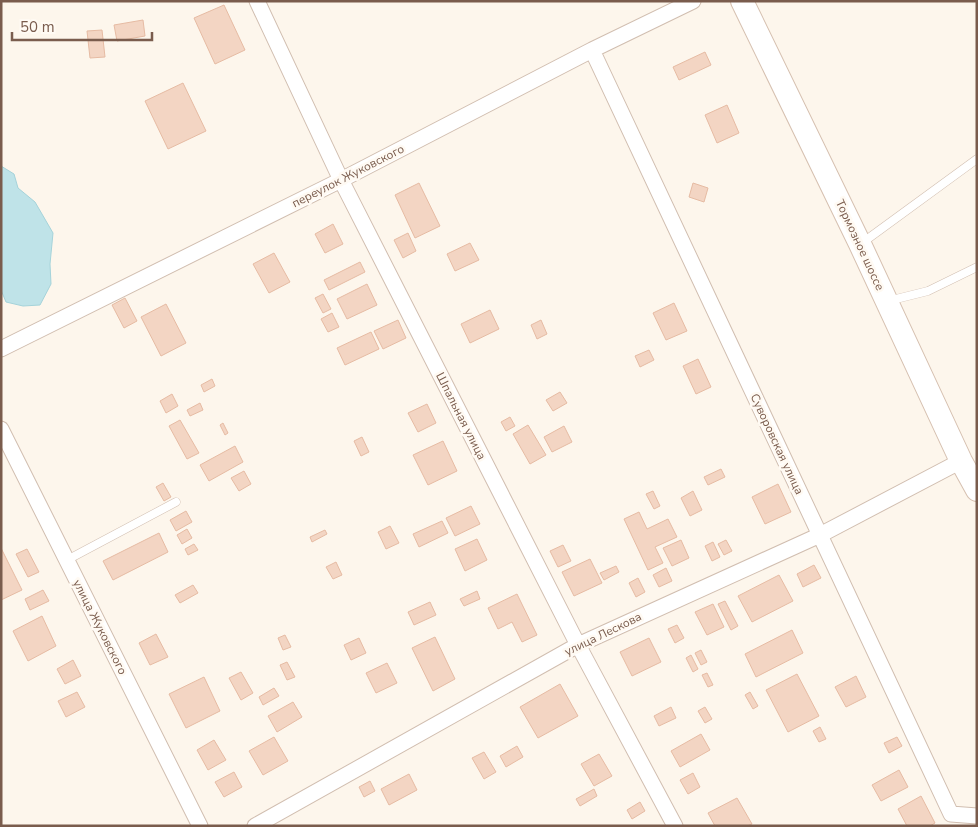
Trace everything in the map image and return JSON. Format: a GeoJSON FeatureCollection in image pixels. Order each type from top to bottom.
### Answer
{"type":"FeatureCollection","features":[{"type":"Feature","properties":{"kind":"street","name":"Шпальная улица"},"geometry":{"type":"LineString","coordinates":[[257,1],[341,180],[578,645],[675,826]]}},
{"type":"Feature","properties":{"kind":"street","name":"переулок Жуковского"},"geometry":{"type":"LineString","coordinates":[[1,350],[341,180],[592,50],[693,1]]}},
{"type":"Feature","properties":{"kind":"street","name":"Тормозное шоссе"},"geometry":{"type":"LineString","coordinates":[[742,1],[860,244],[961,461],[977,490]]}},
{"type":"Feature","properties":{"kind":"street","name":"Суворовская улица"},"geometry":{"type":"LineString","coordinates":[[592,50],[951,814],[977,816]]}},
{"type":"Feature","properties":{"kind":"street","name":"улица Жуковского"},"geometry":{"type":"LineString","coordinates":[[1,429],[200,826]]}},
{"type":"Feature","properties":{"kind":"street","name":"улица Лескова"},"geometry":{"type":"LineString","coordinates":[[254,826],[578,645],[820,535],[961,461]]}},
{"type":"Feature","properties":{"kind":"lane"},"geometry":{"type":"LineString","coordinates":[[860,244],[977,159]]}},
{"type":"Feature","properties":{"kind":"lane"},"geometry":{"type":"LineString","coordinates":[[887,302],[928,291],[977,267]]}},
{"type":"Feature","properties":{"kind":"lane"},"geometry":{"type":"LineString","coordinates":[[67,560],[176,502]]}},
{"type":"Feature","properties":{"kind":"water"},"geometry":{"type":"Polygon","coordinates":[[[1,166],[14,174],[18,188],[35,202],[53,233],[50,264],[51,284],[40,305],[23,306],[6,302],[1,290],[1,166]]]}},
{"type":"Feature","properties":{"kind":"building"},"geometry":{"type":"Polygon","coordinates":[[[224,5],[245,50],[215,64],[194,18],[224,5]]]}},
{"type":"Feature","properties":{"kind":"building"},"geometry":{"type":"Polygon","coordinates":[[[143,20],[145,36],[117,41],[114,25],[143,20]]]}},
{"type":"Feature","properties":{"kind":"building"},"geometry":{"type":"Polygon","coordinates":[[[102,30],[105,57],[90,58],[87,31],[102,30]]]}},
{"type":"Feature","properties":{"kind":"building"},"geometry":{"type":"Polygon","coordinates":[[[705,52],[711,65],[679,80],[673,67],[705,52]]]}},
{"type":"Feature","properties":{"kind":"building"},"geometry":{"type":"Polygon","coordinates":[[[183,83],[206,131],[168,149],[145,101],[183,83]]]}},
{"type":"Feature","properties":{"kind":"building"},"geometry":{"type":"Polygon","coordinates":[[[727,105],[739,133],[717,143],[705,115],[727,105]]]}},
{"type":"Feature","properties":{"kind":"building"},"geometry":{"type":"Polygon","coordinates":[[[419,183],[440,226],[415,238],[395,195],[419,183]]]}},
{"type":"Feature","properties":{"kind":"building"},"geometry":{"type":"Polygon","coordinates":[[[693,183],[708,188],[704,202],[689,197],[693,183]]]}},
{"type":"Feature","properties":{"kind":"building"},"geometry":{"type":"Polygon","coordinates":[[[333,224],[343,244],[325,253],[315,234],[333,224]]]}},
{"type":"Feature","properties":{"kind":"building"},"geometry":{"type":"Polygon","coordinates":[[[408,233],[416,251],[403,258],[394,240],[408,233]]]}},
{"type":"Feature","properties":{"kind":"building"},"geometry":{"type":"Polygon","coordinates":[[[470,243],[479,260],[455,271],[447,254],[470,243]]]}},
{"type":"Feature","properties":{"kind":"building"},"geometry":{"type":"Polygon","coordinates":[[[274,253],[290,282],[269,293],[253,264],[274,253]]]}},
{"type":"Feature","properties":{"kind":"building"},"geometry":{"type":"Polygon","coordinates":[[[360,262],[365,272],[329,290],[324,280],[360,262]]]}},
{"type":"Feature","properties":{"kind":"building"},"geometry":{"type":"Polygon","coordinates":[[[367,284],[377,305],[347,319],[337,299],[367,284]]]}},
{"type":"Feature","properties":{"kind":"building"},"geometry":{"type":"Polygon","coordinates":[[[323,294],[331,309],[323,313],[315,298],[323,294]]]}},
{"type":"Feature","properties":{"kind":"building"},"geometry":{"type":"Polygon","coordinates":[[[125,298],[137,321],[124,328],[112,305],[125,298]]]}},
{"type":"Feature","properties":{"kind":"building"},"geometry":{"type":"Polygon","coordinates":[[[674,303],[687,331],[666,340],[653,313],[674,303]]]}},
{"type":"Feature","properties":{"kind":"building"},"geometry":{"type":"Polygon","coordinates":[[[166,304],[186,343],[161,356],[141,317],[166,304]]]}},
{"type":"Feature","properties":{"kind":"building"},"geometry":{"type":"Polygon","coordinates":[[[490,310],[499,329],[470,343],[461,324],[490,310]]]}},
{"type":"Feature","properties":{"kind":"building"},"geometry":{"type":"Polygon","coordinates":[[[332,313],[339,327],[328,332],[321,319],[332,313]]]}},
{"type":"Feature","properties":{"kind":"building"},"geometry":{"type":"Polygon","coordinates":[[[398,320],[406,338],[383,349],[374,331],[398,320]]]}},
{"type":"Feature","properties":{"kind":"building"},"geometry":{"type":"Polygon","coordinates":[[[541,320],[547,334],[537,339],[531,325],[541,320]]]}},
{"type":"Feature","properties":{"kind":"building"},"geometry":{"type":"Polygon","coordinates":[[[371,332],[379,349],[345,365],[337,348],[371,332]]]}},
{"type":"Feature","properties":{"kind":"building"},"geometry":{"type":"Polygon","coordinates":[[[649,350],[654,360],[640,367],[635,356],[649,350]]]}},
{"type":"Feature","properties":{"kind":"building"},"geometry":{"type":"Polygon","coordinates":[[[698,359],[711,387],[696,394],[683,366],[698,359]]]}},
{"type":"Feature","properties":{"kind":"building"},"geometry":{"type":"Polygon","coordinates":[[[212,379],[215,386],[204,392],[201,385],[212,379]]]}},
{"type":"Feature","properties":{"kind":"building"},"geometry":{"type":"Polygon","coordinates":[[[560,392],[567,403],[553,411],[546,400],[560,392]]]}},
{"type":"Feature","properties":{"kind":"building"},"geometry":{"type":"Polygon","coordinates":[[[172,394],[178,406],[166,413],[160,401],[172,394]]]}},
{"type":"Feature","properties":{"kind":"building"},"geometry":{"type":"Polygon","coordinates":[[[200,403],[203,410],[190,416],[187,410],[200,403]]]}},
{"type":"Feature","properties":{"kind":"building"},"geometry":{"type":"Polygon","coordinates":[[[427,404],[436,423],[418,432],[408,413],[427,404]]]}},
{"type":"Feature","properties":{"kind":"building"},"geometry":{"type":"Polygon","coordinates":[[[510,417],[515,426],[506,431],[501,422],[510,417]]]}},
{"type":"Feature","properties":{"kind":"building"},"geometry":{"type":"Polygon","coordinates":[[[180,420],[199,453],[187,459],[169,426],[180,420]]]}},
{"type":"Feature","properties":{"kind":"building"},"geometry":{"type":"Polygon","coordinates":[[[223,423],[228,433],[225,435],[220,425],[223,423]]]}},
{"type":"Feature","properties":{"kind":"building"},"geometry":{"type":"Polygon","coordinates":[[[528,425],[546,455],[530,464],[513,434],[528,425]]]}},
{"type":"Feature","properties":{"kind":"building"},"geometry":{"type":"Polygon","coordinates":[[[564,426],[572,442],[552,452],[544,437],[564,426]]]}},
{"type":"Feature","properties":{"kind":"building"},"geometry":{"type":"Polygon","coordinates":[[[362,437],[369,452],[361,456],[354,441],[362,437]]]}},
{"type":"Feature","properties":{"kind":"building"},"geometry":{"type":"Polygon","coordinates":[[[443,441],[457,471],[428,485],[413,455],[443,441]]]}},
{"type":"Feature","properties":{"kind":"building"},"geometry":{"type":"Polygon","coordinates":[[[235,446],[243,462],[209,481],[200,465],[235,446]]]}},
{"type":"Feature","properties":{"kind":"building"},"geometry":{"type":"Polygon","coordinates":[[[721,469],[725,477],[708,485],[704,477],[721,469]]]}},
{"type":"Feature","properties":{"kind":"building"},"geometry":{"type":"Polygon","coordinates":[[[244,471],[251,484],[239,491],[231,478],[244,471]]]}},
{"type":"Feature","properties":{"kind":"building"},"geometry":{"type":"Polygon","coordinates":[[[163,483],[171,497],[164,501],[156,487],[163,483]]]}},
{"type":"Feature","properties":{"kind":"building"},"geometry":{"type":"Polygon","coordinates":[[[778,484],[791,512],[765,524],[752,497],[778,484]]]}},
{"type":"Feature","properties":{"kind":"building"},"geometry":{"type":"Polygon","coordinates":[[[653,491],[660,506],[654,509],[646,494],[653,491]]]}},
{"type":"Feature","properties":{"kind":"building"},"geometry":{"type":"Polygon","coordinates":[[[693,491],[702,510],[690,516],[681,498],[693,491]]]}},
{"type":"Feature","properties":{"kind":"building"},"geometry":{"type":"Polygon","coordinates":[[[471,506],[480,524],[455,536],[446,518],[471,506]]]}},
{"type":"Feature","properties":{"kind":"building"},"geometry":{"type":"Polygon","coordinates":[[[186,511],[192,522],[176,531],[170,520],[186,511]]]}},
{"type":"Feature","properties":{"kind":"building"},"geometry":{"type":"Polygon","coordinates":[[[639,512],[647,529],[668,519],[677,537],[655,547],[663,563],[648,570],[624,519],[639,512]]]}},
{"type":"Feature","properties":{"kind":"building"},"geometry":{"type":"Polygon","coordinates":[[[442,521],[448,533],[419,547],[413,534],[442,521]]]}},
{"type":"Feature","properties":{"kind":"building"},"geometry":{"type":"Polygon","coordinates":[[[390,526],[399,543],[386,549],[378,532],[390,526]]]}},
{"type":"Feature","properties":{"kind":"building"},"geometry":{"type":"Polygon","coordinates":[[[187,529],[192,538],[182,544],[177,535],[187,529]]]}},
{"type":"Feature","properties":{"kind":"building"},"geometry":{"type":"Polygon","coordinates":[[[325,530],[327,534],[312,542],[310,537],[325,530]]]}},
{"type":"Feature","properties":{"kind":"building"},"geometry":{"type":"Polygon","coordinates":[[[159,533],[168,552],[113,580],[103,561],[159,533]]]}},
{"type":"Feature","properties":{"kind":"building"},"geometry":{"type":"Polygon","coordinates":[[[477,539],[487,560],[465,571],[455,549],[477,539]]]}},
{"type":"Feature","properties":{"kind":"building"},"geometry":{"type":"Polygon","coordinates":[[[681,540],[689,558],[672,566],[663,548],[681,540]]]}},
{"type":"Feature","properties":{"kind":"building"},"geometry":{"type":"Polygon","coordinates":[[[726,540],[732,551],[724,555],[718,544],[726,540]]]}},
{"type":"Feature","properties":{"kind":"building"},"geometry":{"type":"Polygon","coordinates":[[[713,542],[720,557],[712,561],[705,546],[713,542]]]}},
{"type":"Feature","properties":{"kind":"building"},"geometry":{"type":"Polygon","coordinates":[[[194,544],[198,550],[188,555],[185,549],[194,544]]]}},
{"type":"Feature","properties":{"kind":"building"},"geometry":{"type":"Polygon","coordinates":[[[563,545],[571,561],[558,567],[550,551],[563,545]]]}},
{"type":"Feature","properties":{"kind":"building"},"geometry":{"type":"Polygon","coordinates":[[[1,548],[22,590],[1,600],[1,548]]]}},
{"type":"Feature","properties":{"kind":"building"},"geometry":{"type":"Polygon","coordinates":[[[27,549],[39,572],[28,577],[16,554],[27,549]]]}},
{"type":"Feature","properties":{"kind":"building"},"geometry":{"type":"Polygon","coordinates":[[[590,559],[602,583],[574,596],[562,572],[590,559]]]}},
{"type":"Feature","properties":{"kind":"building"},"geometry":{"type":"Polygon","coordinates":[[[336,562],[342,575],[333,579],[326,567],[336,562]]]}},
{"type":"Feature","properties":{"kind":"building"},"geometry":{"type":"Polygon","coordinates":[[[814,565],[821,578],[803,587],[797,574],[814,565]]]}},
{"type":"Feature","properties":{"kind":"building"},"geometry":{"type":"Polygon","coordinates":[[[616,566],[619,572],[604,580],[600,573],[616,566]]]}},
{"type":"Feature","properties":{"kind":"building"},"geometry":{"type":"Polygon","coordinates":[[[666,568],[672,581],[659,587],[653,575],[666,568]]]}},
{"type":"Feature","properties":{"kind":"building"},"geometry":{"type":"Polygon","coordinates":[[[779,575],[793,601],[752,622],[738,596],[779,575]]]}},
{"type":"Feature","properties":{"kind":"building"},"geometry":{"type":"Polygon","coordinates":[[[638,578],[645,592],[636,597],[629,583],[638,578]]]}},
{"type":"Feature","properties":{"kind":"building"},"geometry":{"type":"Polygon","coordinates":[[[193,585],[198,593],[180,603],[175,595],[193,585]]]}},
{"type":"Feature","properties":{"kind":"building"},"geometry":{"type":"Polygon","coordinates":[[[43,590],[49,601],[30,610],[25,599],[43,590]]]}},
{"type":"Feature","properties":{"kind":"building"},"geometry":{"type":"Polygon","coordinates":[[[477,591],[480,599],[464,606],[460,599],[477,591]]]}},
{"type":"Feature","properties":{"kind":"building"},"geometry":{"type":"Polygon","coordinates":[[[517,594],[537,635],[522,642],[512,622],[498,629],[488,608],[517,594]]]}},
{"type":"Feature","properties":{"kind":"building"},"geometry":{"type":"Polygon","coordinates":[[[725,601],[738,626],[731,630],[718,604],[725,601]]]}},
{"type":"Feature","properties":{"kind":"building"},"geometry":{"type":"Polygon","coordinates":[[[430,602],[436,615],[414,625],[408,612],[430,602]]]}},
{"type":"Feature","properties":{"kind":"building"},"geometry":{"type":"Polygon","coordinates":[[[713,604],[724,627],[707,635],[695,612],[713,604]]]}},
{"type":"Feature","properties":{"kind":"building"},"geometry":{"type":"Polygon","coordinates":[[[42,616],[56,646],[28,661],[13,631],[42,616]]]}},
{"type":"Feature","properties":{"kind":"building"},"geometry":{"type":"Polygon","coordinates":[[[677,625],[684,638],[675,643],[668,629],[677,625]]]}},
{"type":"Feature","properties":{"kind":"building"},"geometry":{"type":"Polygon","coordinates":[[[792,630],[803,653],[756,677],[745,654],[792,630]]]}},
{"type":"Feature","properties":{"kind":"building"},"geometry":{"type":"Polygon","coordinates":[[[156,634],[168,657],[150,665],[139,643],[156,634]]]}},
{"type":"Feature","properties":{"kind":"building"},"geometry":{"type":"Polygon","coordinates":[[[285,635],[291,647],[283,650],[278,638],[285,635]]]}},
{"type":"Feature","properties":{"kind":"building"},"geometry":{"type":"Polygon","coordinates":[[[435,637],[455,679],[433,691],[412,648],[435,637]]]}},
{"type":"Feature","properties":{"kind":"building"},"geometry":{"type":"Polygon","coordinates":[[[359,638],[366,653],[351,660],[344,645],[359,638]]]}},
{"type":"Feature","properties":{"kind":"building"},"geometry":{"type":"Polygon","coordinates":[[[649,638],[661,662],[632,676],[620,652],[649,638]]]}},
{"type":"Feature","properties":{"kind":"building"},"geometry":{"type":"Polygon","coordinates":[[[701,650],[707,662],[701,665],[695,653],[701,650]]]}},
{"type":"Feature","properties":{"kind":"building"},"geometry":{"type":"Polygon","coordinates":[[[691,655],[698,669],[693,672],[686,658],[691,655]]]}},
{"type":"Feature","properties":{"kind":"building"},"geometry":{"type":"Polygon","coordinates":[[[73,660],[81,676],[65,684],[57,669],[73,660]]]}},
{"type":"Feature","properties":{"kind":"building"},"geometry":{"type":"Polygon","coordinates":[[[287,662],[295,677],[287,680],[280,665],[287,662]]]}},
{"type":"Feature","properties":{"kind":"building"},"geometry":{"type":"Polygon","coordinates":[[[387,663],[397,683],[376,693],[366,673],[387,663]]]}},
{"type":"Feature","properties":{"kind":"building"},"geometry":{"type":"Polygon","coordinates":[[[241,672],[253,693],[241,700],[229,678],[241,672]]]}},
{"type":"Feature","properties":{"kind":"building"},"geometry":{"type":"Polygon","coordinates":[[[707,673],[713,685],[708,687],[702,675],[707,673]]]}},
{"type":"Feature","properties":{"kind":"building"},"geometry":{"type":"Polygon","coordinates":[[[797,674],[819,716],[788,732],[766,690],[797,674]]]}},
{"type":"Feature","properties":{"kind":"building"},"geometry":{"type":"Polygon","coordinates":[[[856,676],[866,697],[846,707],[835,687],[856,676]]]}},
{"type":"Feature","properties":{"kind":"building"},"geometry":{"type":"Polygon","coordinates":[[[204,677],[220,711],[186,728],[169,694],[204,677]]]}},
{"type":"Feature","properties":{"kind":"building"},"geometry":{"type":"Polygon","coordinates":[[[560,684],[578,716],[538,738],[520,707],[560,684]]]}},
{"type":"Feature","properties":{"kind":"building"},"geometry":{"type":"Polygon","coordinates":[[[274,688],[279,696],[263,705],[259,697],[274,688]]]}},
{"type":"Feature","properties":{"kind":"building"},"geometry":{"type":"Polygon","coordinates":[[[77,692],[85,707],[66,717],[58,701],[77,692]]]}},
{"type":"Feature","properties":{"kind":"building"},"geometry":{"type":"Polygon","coordinates":[[[750,692],[758,706],[753,709],[745,695],[750,692]]]}},
{"type":"Feature","properties":{"kind":"building"},"geometry":{"type":"Polygon","coordinates":[[[293,702],[302,717],[277,732],[268,716],[293,702]]]}},
{"type":"Feature","properties":{"kind":"building"},"geometry":{"type":"Polygon","coordinates":[[[671,707],[676,718],[659,726],[654,716],[671,707]]]}},
{"type":"Feature","properties":{"kind":"building"},"geometry":{"type":"Polygon","coordinates":[[[705,707],[712,719],[705,723],[698,711],[705,707]]]}},
{"type":"Feature","properties":{"kind":"building"},"geometry":{"type":"Polygon","coordinates":[[[820,727],[826,739],[819,742],[813,731],[820,727]]]}},
{"type":"Feature","properties":{"kind":"building"},"geometry":{"type":"Polygon","coordinates":[[[701,734],[710,750],[680,767],[671,751],[701,734]]]}},
{"type":"Feature","properties":{"kind":"building"},"geometry":{"type":"Polygon","coordinates":[[[274,737],[288,761],[263,775],[249,751],[274,737]]]}},
{"type":"Feature","properties":{"kind":"building"},"geometry":{"type":"Polygon","coordinates":[[[897,737],[902,746],[889,753],[884,743],[897,737]]]}},
{"type":"Feature","properties":{"kind":"building"},"geometry":{"type":"Polygon","coordinates":[[[214,740],[226,760],[208,770],[197,750],[214,740]]]}},
{"type":"Feature","properties":{"kind":"building"},"geometry":{"type":"Polygon","coordinates":[[[517,746],[523,757],[506,767],[500,756],[517,746]]]}},
{"type":"Feature","properties":{"kind":"building"},"geometry":{"type":"Polygon","coordinates":[[[484,752],[496,772],[484,779],[472,758],[484,752]]]}},
{"type":"Feature","properties":{"kind":"building"},"geometry":{"type":"Polygon","coordinates":[[[599,754],[612,776],[594,786],[581,764],[599,754]]]}},
{"type":"Feature","properties":{"kind":"building"},"geometry":{"type":"Polygon","coordinates":[[[899,770],[908,787],[881,801],[872,785],[899,770]]]}},
{"type":"Feature","properties":{"kind":"building"},"geometry":{"type":"Polygon","coordinates":[[[234,772],[242,787],[224,797],[215,782],[234,772]]]}},
{"type":"Feature","properties":{"kind":"building"},"geometry":{"type":"Polygon","coordinates":[[[693,773],[700,787],[688,794],[680,780],[693,773]]]}},
{"type":"Feature","properties":{"kind":"building"},"geometry":{"type":"Polygon","coordinates":[[[409,774],[417,790],[389,805],[381,789],[409,774]]]}},
{"type":"Feature","properties":{"kind":"building"},"geometry":{"type":"Polygon","coordinates":[[[370,781],[375,791],[364,797],[359,787],[370,781]]]}},
{"type":"Feature","properties":{"kind":"building"},"geometry":{"type":"Polygon","coordinates":[[[594,789],[597,796],[580,806],[576,799],[594,789]]]}},
{"type":"Feature","properties":{"kind":"building"},"geometry":{"type":"Polygon","coordinates":[[[921,796],[935,823],[930,826],[907,826],[898,809],[921,796]]]}},
{"type":"Feature","properties":{"kind":"building"},"geometry":{"type":"Polygon","coordinates":[[[737,798],[752,824],[747,826],[715,826],[708,813],[737,798]]]}},
{"type":"Feature","properties":{"kind":"building"},"geometry":{"type":"Polygon","coordinates":[[[640,802],[645,811],[632,819],[627,810],[640,802]]]}}]}
